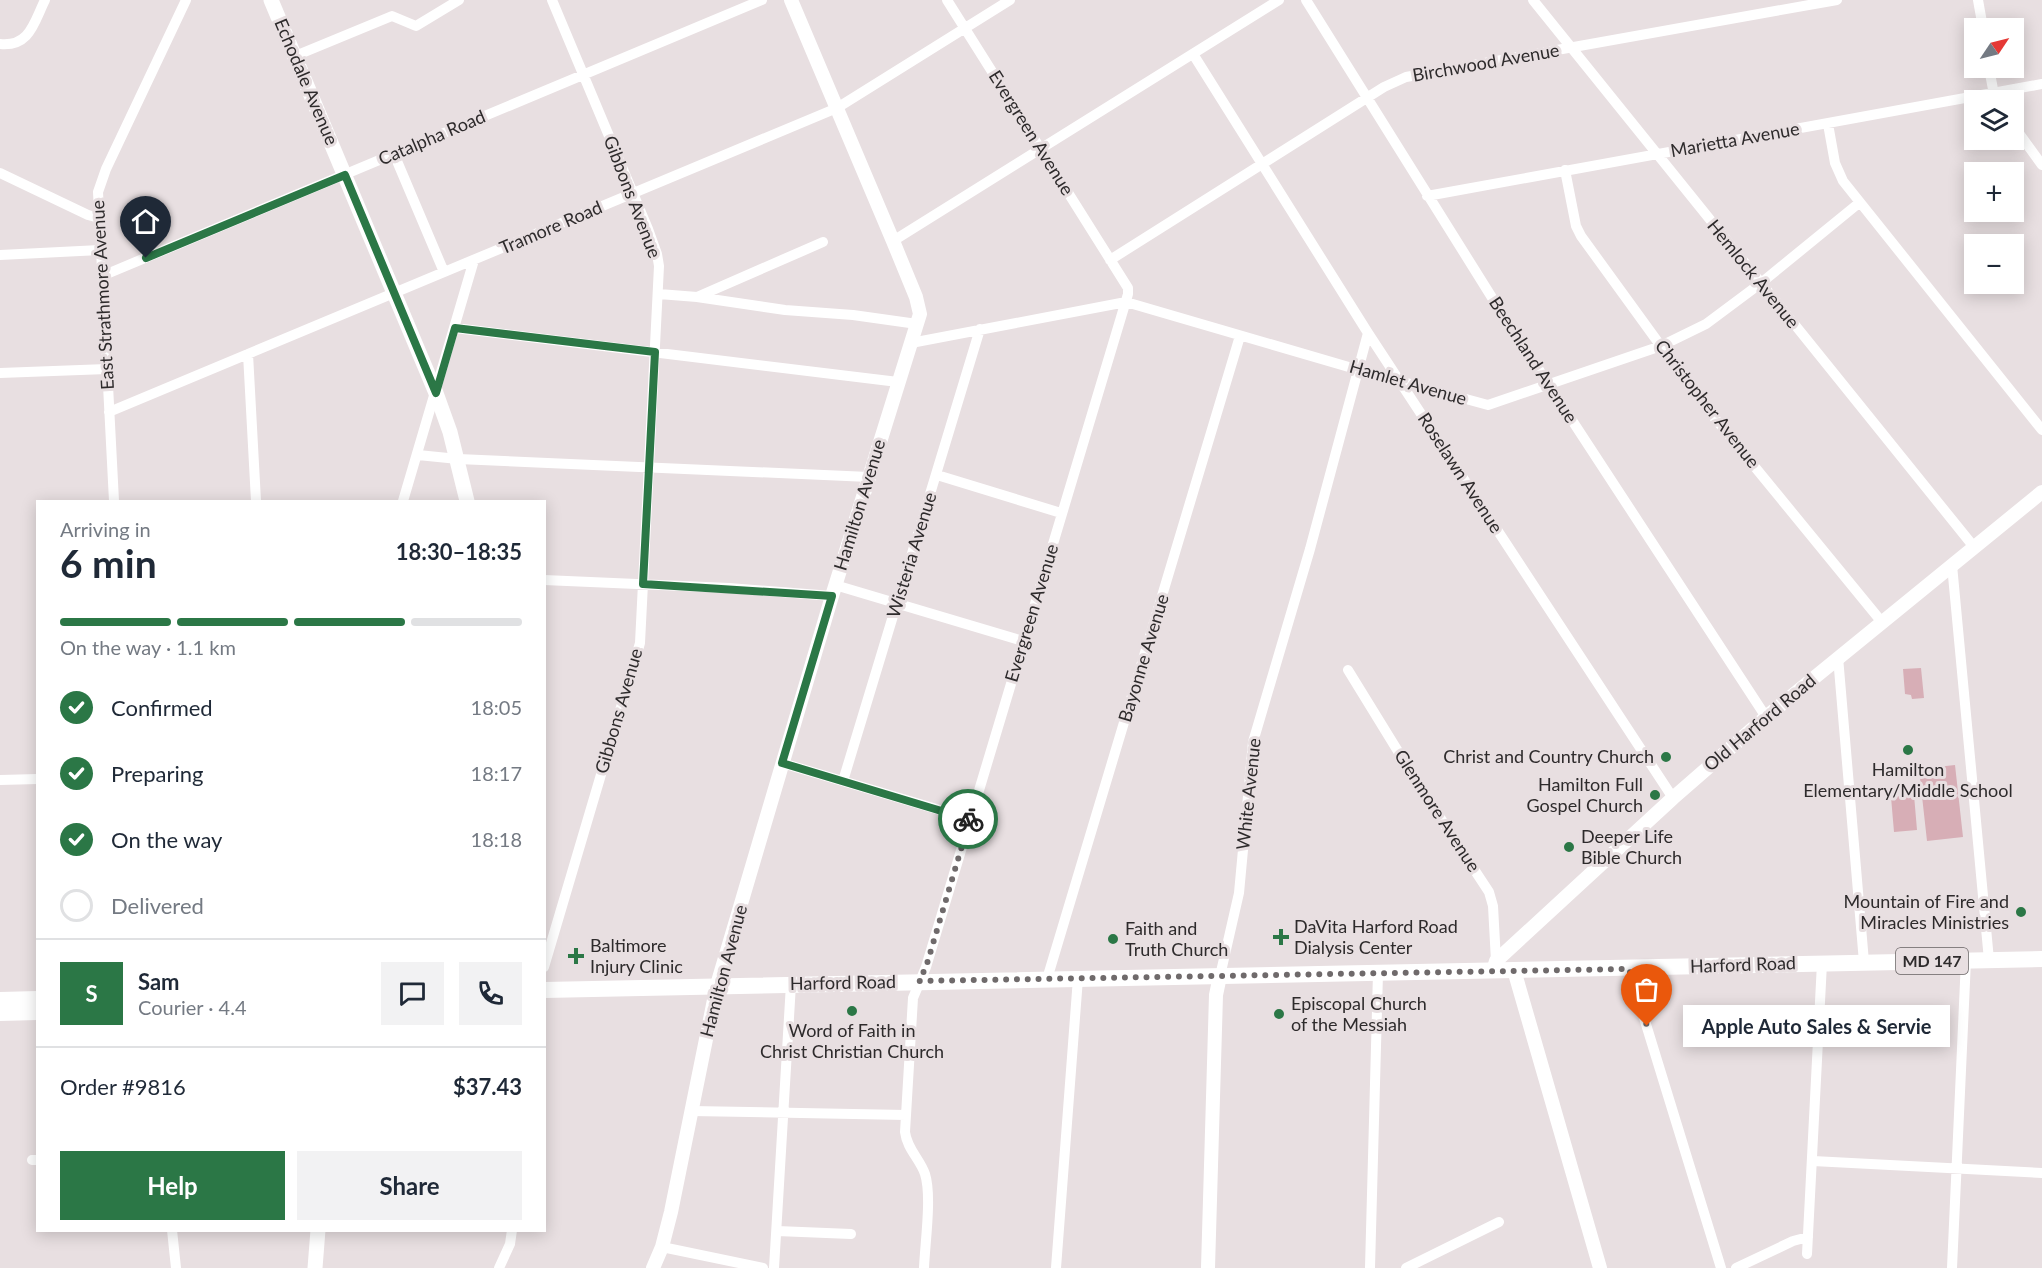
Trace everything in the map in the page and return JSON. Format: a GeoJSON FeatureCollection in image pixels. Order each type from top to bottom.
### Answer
{"type":"FeatureCollection","features":[{"type":"Feature","properties":{"kind":"main road","name":"Echodale Avenue"},"geometry":{"type":"LineString","coordinates":[[271,0],[436,393],[458,459],[467,500]]}},
{"type":"Feature","properties":{"kind":"main road","name":"Harford Road"},"geometry":{"type":"LineString","coordinates":[[546,990],[1378,973],[1495,966],[1514,970],[1629,969],[2042,959]]}},
{"type":"Feature","properties":{"kind":"main road"},"geometry":{"type":"LineString","coordinates":[[0,1000],[36,999]]}},
{"type":"Feature","properties":{"kind":"main road"},"geometry":{"type":"LineString","coordinates":[[0,1013],[36,1012]]}},
{"type":"Feature","properties":{"kind":"main road"},"geometry":{"type":"LineString","coordinates":[[315,1268],[318,1232]]}},
{"type":"Feature","properties":{"kind":"street"},"geometry":{"type":"LineString","coordinates":[[0,44],[19,43],[28,34],[45,0]]}},
{"type":"Feature","properties":{"kind":"street"},"geometry":{"type":"LineString","coordinates":[[295,56],[392,16],[416,26],[459,0]]}},
{"type":"Feature","properties":{"kind":"street","name":"Gibbons Avenue"},"geometry":{"type":"LineString","coordinates":[[546,960],[638,652],[658,294],[657,254],[552,0]]}},
{"type":"Feature","properties":{"kind":"street","name":"Catalpha Road"},"geometry":{"type":"LineString","coordinates":[[102,276],[762,0]]}},
{"type":"Feature","properties":{"kind":"street","name":"Evergreen Avenue"},"geometry":{"type":"LineString","coordinates":[[924,1268],[926,1179],[920,1164],[907,1145],[904,1132],[913,998],[926,967],[1126,302],[1128,288],[947,0]]}},
{"type":"Feature","properties":{"kind":"street","name":"Tramore Road"},"geometry":{"type":"LineString","coordinates":[[109,412],[837,108],[1010,0]]}},
{"type":"Feature","properties":{"kind":"street"},"geometry":{"type":"LineString","coordinates":[[893,241],[1280,0]]}},
{"type":"Feature","properties":{"kind":"street","name":"Beechland Avenue"},"geometry":{"type":"LineString","coordinates":[[1306,0],[1427,196],[1766,717]]}},
{"type":"Feature","properties":{"kind":"street","name":"Hemlock Avenue"},"geometry":{"type":"LineString","coordinates":[[1533,0],[1974,547]]}},
{"type":"Feature","properties":{"kind":"street","name":"Birchwood Avenue"},"geometry":{"type":"LineString","coordinates":[[1110,260],[1384,87],[1406,77],[1837,0]]}},
{"type":"Feature","properties":{"kind":"street"},"geometry":{"type":"LineString","coordinates":[[1978,0],[1981,18]]}},
{"type":"Feature","properties":{"kind":"street","name":"East Strathmore Avenue"},"geometry":{"type":"LineString","coordinates":[[114,500],[98,192],[102,177],[184,1]]}},
{"type":"Feature","properties":{"kind":"street","name":"Hamilton Avenue"},"geometry":{"type":"LineString","coordinates":[[653,1268],[662,1247],[717,985],[834,590],[920,314],[919,306],[893,241],[794,1]]}},
{"type":"Feature","properties":{"kind":"street","name":"Roselawn Avenue"},"geometry":{"type":"LineString","coordinates":[[1193,54],[1368,333],[1673,798]]}},
{"type":"Feature","properties":{"kind":"street","name":"Marietta Avenue"},"geometry":{"type":"LineString","coordinates":[[2018,90],[2042,84]]}},
{"type":"Feature","properties":{"kind":"street","name":"Marietta Avenue"},"geometry":{"type":"LineString","coordinates":[[1427,196],[1964,101]]}},
{"type":"Feature","properties":{"kind":"street"},"geometry":{"type":"LineString","coordinates":[[1828,124],[1837,172],[1859,203],[2042,430]]}},
{"type":"Feature","properties":{"kind":"street"},"geometry":{"type":"LineString","coordinates":[[2024,140],[2042,165]]}},
{"type":"Feature","properties":{"kind":"street"},"geometry":{"type":"LineString","coordinates":[[394,154],[444,272]]}},
{"type":"Feature","properties":{"kind":"street","name":"Christopher Avenue"},"geometry":{"type":"LineString","coordinates":[[1565,170],[1576,226],[1581,236],[1700,400],[1881,621]]}},
{"type":"Feature","properties":{"kind":"street"},"geometry":{"type":"LineString","coordinates":[[0,173],[88,215],[99,218]]}},
{"type":"Feature","properties":{"kind":"street","name":"Hamlet Avenue"},"geometry":{"type":"LineString","coordinates":[[912,342],[1126,302],[1488,405],[1661,346],[1706,324],[1761,283],[1859,203]]}},
{"type":"Feature","properties":{"kind":"street"},"geometry":{"type":"LineString","coordinates":[[697,297],[823,242]]}},
{"type":"Feature","properties":{"kind":"street"},"geometry":{"type":"LineString","coordinates":[[0,255],[100,250]]}},
{"type":"Feature","properties":{"kind":"street"},"geometry":{"type":"LineString","coordinates":[[403,500],[474,260]]}},
{"type":"Feature","properties":{"kind":"street"},"geometry":{"type":"LineString","coordinates":[[658,294],[917,324]]}},
{"type":"Feature","properties":{"kind":"street"},"geometry":{"type":"LineString","coordinates":[[455,328],[898,382]]}},
{"type":"Feature","properties":{"kind":"street","name":"Wisteria Avenue"},"geometry":{"type":"LineString","coordinates":[[843,781],[980,329]]}},
{"type":"Feature","properties":{"kind":"street","name":"White Avenue"},"geometry":{"type":"LineString","coordinates":[[1208,1268],[1216,995],[1239,893],[1253,742],[1310,549],[1368,333]]}},
{"type":"Feature","properties":{"kind":"street","name":"Bayonne Avenue"},"geometry":{"type":"LineString","coordinates":[[1047,979],[1240,336]]}},
{"type":"Feature","properties":{"kind":"street"},"geometry":{"type":"LineString","coordinates":[[248,354],[256,500]]}},
{"type":"Feature","properties":{"kind":"street"},"geometry":{"type":"LineString","coordinates":[[0,373],[107,369]]}},
{"type":"Feature","properties":{"kind":"street"},"geometry":{"type":"LineString","coordinates":[[418,455],[458,459],[869,477]]}},
{"type":"Feature","properties":{"kind":"street"},"geometry":{"type":"LineString","coordinates":[[937,475],[1061,513]]}},
{"type":"Feature","properties":{"kind":"street","name":"Old Harford Road"},"geometry":{"type":"LineString","coordinates":[[1495,966],[1673,798],[1766,717],[2042,492]]}},
{"type":"Feature","properties":{"kind":"street"},"geometry":{"type":"LineString","coordinates":[[1952,565],[1989,960]]}},
{"type":"Feature","properties":{"kind":"street"},"geometry":{"type":"LineString","coordinates":[[546,580],[834,590],[897,604],[1023,641]]}},
{"type":"Feature","properties":{"kind":"street"},"geometry":{"type":"LineString","coordinates":[[1838,657],[1864,962]]}},
{"type":"Feature","properties":{"kind":"street","name":"Glenmore Avenue"},"geometry":{"type":"LineString","coordinates":[[1348,670],[1420,787],[1489,892],[1493,906],[1495,966]]}},
{"type":"Feature","properties":{"kind":"street"},"geometry":{"type":"LineString","coordinates":[[782,763],[970,819]]}},
{"type":"Feature","properties":{"kind":"street"},"geometry":{"type":"LineString","coordinates":[[0,780],[36,779]]}},
{"type":"Feature","properties":{"kind":"street"},"geometry":{"type":"LineString","coordinates":[[1952,1268],[1966,960]]}},
{"type":"Feature","properties":{"kind":"street"},"geometry":{"type":"LineString","coordinates":[[1807,1254],[1822,963]]}},
{"type":"Feature","properties":{"kind":"street"},"geometry":{"type":"LineString","coordinates":[[1629,969],[1721,1268]]}},
{"type":"Feature","properties":{"kind":"street"},"geometry":{"type":"LineString","coordinates":[[1514,970],[1600,1268]]}},
{"type":"Feature","properties":{"kind":"street"},"geometry":{"type":"LineString","coordinates":[[1370,1268],[1378,973]]}},
{"type":"Feature","properties":{"kind":"street"},"geometry":{"type":"LineString","coordinates":[[1056,1268],[1078,978]]}},
{"type":"Feature","properties":{"kind":"street"},"geometry":{"type":"LineString","coordinates":[[774,1268],[791,984]]}},
{"type":"Feature","properties":{"kind":"street"},"geometry":{"type":"LineString","coordinates":[[691,1111],[906,1115]]}},
{"type":"Feature","properties":{"kind":"street"},"geometry":{"type":"LineString","coordinates":[[1813,1161],[2042,1173]]}},
{"type":"Feature","properties":{"kind":"street"},"geometry":{"type":"LineString","coordinates":[[1406,1268],[1499,1222]]}},
{"type":"Feature","properties":{"kind":"street"},"geometry":{"type":"LineString","coordinates":[[777,1231],[851,1234]]}},
{"type":"Feature","properties":{"kind":"street"},"geometry":{"type":"LineString","coordinates":[[172,1232],[176,1268]]}},
{"type":"Feature","properties":{"kind":"street"},"geometry":{"type":"LineString","coordinates":[[499,1268],[510,1244],[512,1232]]}},
{"type":"Feature","properties":{"kind":"street"},"geometry":{"type":"LineString","coordinates":[[1736,1268],[1793,1241],[1808,1237]]}},
{"type":"Feature","properties":{"kind":"street"},"geometry":{"type":"LineString","coordinates":[[662,1247],[763,1268]]}},
{"type":"Feature","properties":{"kind":"shaded area"},"geometry":{"type":"Polygon","coordinates":[[[1921,668],[1924,698],[1912,699],[1911,695],[1905,694],[1903,669],[1921,668]]]}},
{"type":"Feature","properties":{"kind":"shaded area"},"geometry":{"type":"Polygon","coordinates":[[[1955,765],[1963,837],[1927,841],[1919,769],[1955,765]]]}},
{"type":"Feature","properties":{"kind":"shaded area"},"geometry":{"type":"Polygon","coordinates":[[[1914,795],[1917,830],[1894,832],[1891,797],[1914,795]]]}},
{"type":"Feature","properties":{"kind":"way so far"},"geometry":{"type":"LineString","coordinates":[[968,819],[970,819],[926,967],[919,981],[1629,969],[1647,1026]]}},
{"type":"Feature","properties":{"kind":"place","name":"Hamilton Elementary/Middle School"},"geometry":{"type":"Point","coordinates":[1908,750]}},
{"type":"Feature","properties":{"kind":"place","name":"Christ and Country Church"},"geometry":{"type":"Point","coordinates":[1666,757]}},
{"type":"Feature","properties":{"kind":"place","name":"Hamilton Full Gospel Church"},"geometry":{"type":"Point","coordinates":[1655,795]}},
{"type":"Feature","properties":{"kind":"place","name":"Deeper Life Bible Church"},"geometry":{"type":"Point","coordinates":[1569,847]}},
{"type":"Feature","properties":{"kind":"place","name":"Mountain of Fire and Miracles Ministries"},"geometry":{"type":"Point","coordinates":[2021,912]}},
{"type":"Feature","properties":{"kind":"place","name":"DaVita Harford Road Dialysis Center"},"geometry":{"type":"Point","coordinates":[1281,937]}},
{"type":"Feature","properties":{"kind":"place","name":"Faith and Truth Church"},"geometry":{"type":"Point","coordinates":[1113,939]}},
{"type":"Feature","properties":{"kind":"place","name":"Baltimore Injury Clinic"},"geometry":{"type":"Point","coordinates":[576,956]}},
{"type":"Feature","properties":{"kind":"place","name":"Word of Faith in Christ Christian Church"},"geometry":{"type":"Point","coordinates":[852,1011]}},
{"type":"Feature","properties":{"kind":"place","name":"Episcopal Church of the Messiah"},"geometry":{"type":"Point","coordinates":[1279,1014]}},
{"type":"Feature","properties":{"kind":"place","name":"Apple Auto Sales & Servie"},"geometry":{"type":"Point","coordinates":[1647,1026]}},
{"type":"Feature","properties":{"kind":"route"},"geometry":{"type":"LineString","coordinates":[[146,258],[345,175],[436,393],[455,328],[655,352],[643,584],[832,596],[782,763],[968,819]]}}]}
